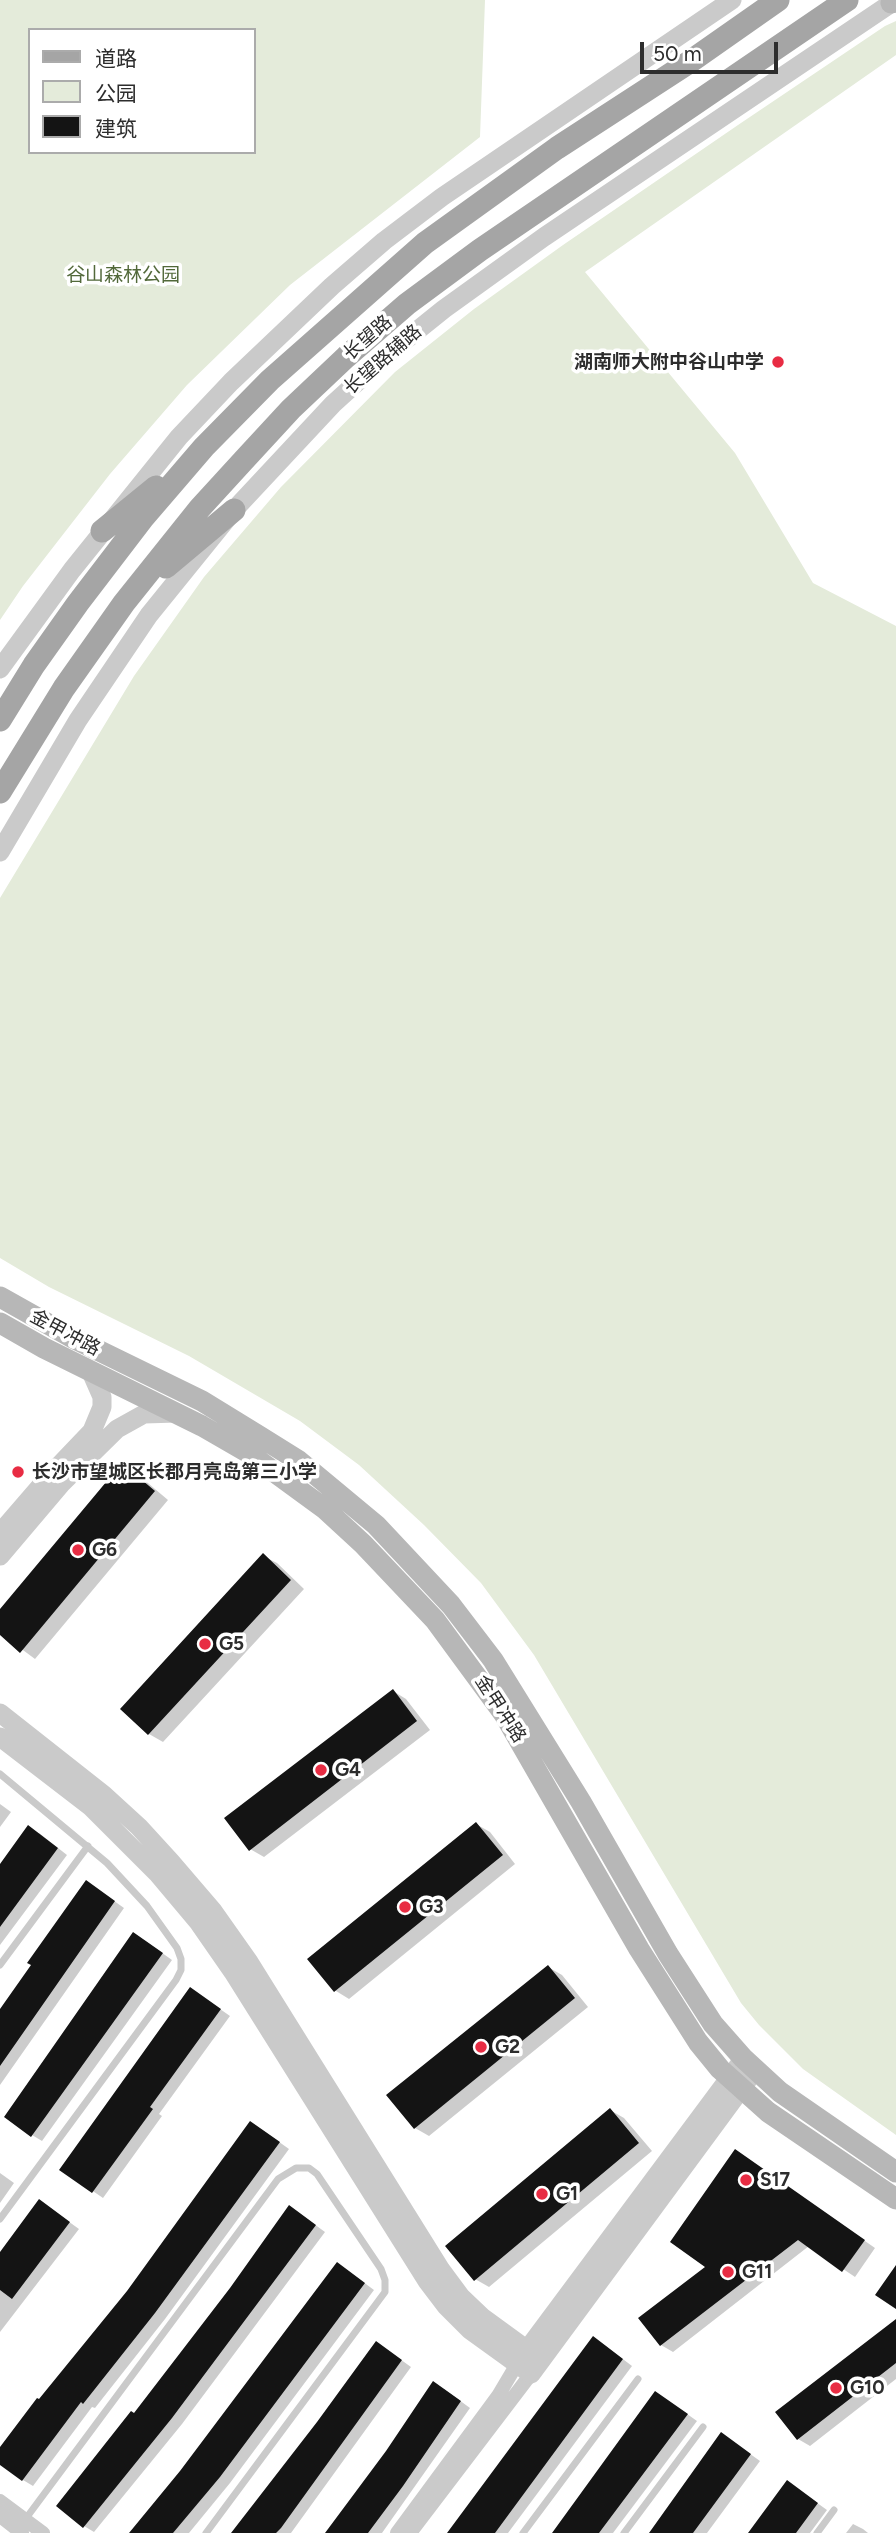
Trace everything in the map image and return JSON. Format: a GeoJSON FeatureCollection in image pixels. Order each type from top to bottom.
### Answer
{"type":"FeatureCollection","features":[{"type":"Feature","properties":{"kind":"main road","name":"长望路"},"geometry":{"type":"LineString","coordinates":[[0,720],[34,665],[143,518],[204,447],[270,380],[425,243],[557,148],[778,0]]}},
{"type":"Feature","properties":{"kind":"main road","name":"长望路"},"geometry":{"type":"LineString","coordinates":[[0,792],[64,688],[124,603],[200,508],[291,409],[407,304],[480,250],[847,0]]}},
{"type":"Feature","properties":{"kind":"main road"},"geometry":{"type":"LineString","coordinates":[[102,531],[204,447]]}},
{"type":"Feature","properties":{"kind":"main road"},"geometry":{"type":"LineString","coordinates":[[124,603],[234,510]]}},
{"type":"Feature","properties":{"kind":"main road","name":"金甲冲路"},"geometry":{"type":"LineString","coordinates":[[0,1297],[73,1338],[202,1401],[299,1461],[376,1525],[451,1605],[526,1709],[699,2005],[749,2064],[780,2092],[896,2172]]}},
{"type":"Feature","properties":{"kind":"main road","name":"金甲冲路"},"geometry":{"type":"LineString","coordinates":[[0,1323],[91,1372],[177,1413],[247,1452],[325,1509],[405,1586],[435,1620],[504,1714],[677,2011],[698,2042],[735,2084],[768,2112],[896,2199]]}},
{"type":"Feature","properties":{"kind":"street"},"geometry":{"type":"LineString","coordinates":[[0,669],[102,531],[179,437],[231,382],[331,286],[442,197],[732,0]]}},
{"type":"Feature","properties":{"kind":"street","name":"长望路辅路"},"geometry":{"type":"LineString","coordinates":[[0,852],[78,720],[141,627],[234,510],[333,404],[387,354],[544,237],[894,2]]}},
{"type":"Feature","properties":{"kind":"street"},"geometry":{"type":"LineString","coordinates":[[0,1533],[92,1431],[102,1407],[102,1397],[91,1372]]}},
{"type":"Feature","properties":{"kind":"street"},"geometry":{"type":"LineString","coordinates":[[0,1556],[61,1484],[117,1429],[144,1414],[177,1413]]}},
{"type":"Feature","properties":{"kind":"street"},"geometry":{"type":"LineString","coordinates":[[0,1713],[104,1795],[139,1827],[213,1911],[249,1962],[441,2270],[461,2297],[529,2362]]}},
{"type":"Feature","properties":{"kind":"street"},"geometry":{"type":"LineString","coordinates":[[0,1737],[92,1807],[157,1873],[199,1923],[233,1972],[427,2281],[446,2306],[470,2330],[529,2362]]}},
{"type":"Feature","properties":{"kind":"street"},"geometry":{"type":"LineString","coordinates":[[410,2533],[529,2362],[749,2064]]}},
{"type":"Feature","properties":{"kind":"street"},"geometry":{"type":"LineString","coordinates":[[397,2533],[498,2396],[529,2362]]}},
{"type":"Feature","properties":{"kind":"street"},"geometry":{"type":"LineString","coordinates":[[0,2501],[22,2527]]}},
{"type":"Feature","properties":{"kind":"street"},"geometry":{"type":"LineString","coordinates":[[0,2516],[22,2527],[43,2533]]}},
{"type":"Feature","properties":{"kind":"lane"},"geometry":{"type":"LineString","coordinates":[[0,1774],[107,1863],[147,1906],[177,1948],[181,1959],[181,1970],[176,1980],[0,2219]]}},
{"type":"Feature","properties":{"kind":"lane"},"geometry":{"type":"LineString","coordinates":[[0,1965],[88,1846]]}},
{"type":"Feature","properties":{"kind":"lane"},"geometry":{"type":"LineString","coordinates":[[22,2527],[278,2179],[296,2168],[309,2168],[317,2174],[381,2269],[385,2292],[206,2533]]}},
{"type":"Feature","properties":{"kind":"lane"},"geometry":{"type":"LineString","coordinates":[[523,2533],[638,2379]]}},
{"type":"Feature","properties":{"kind":"lane"},"geometry":{"type":"LineString","coordinates":[[624,2533],[703,2427]]}},
{"type":"Feature","properties":{"kind":"lane"},"geometry":{"type":"LineString","coordinates":[[817,2533],[834,2510]]}},
{"type":"Feature","properties":{"kind":"green space","name":"谷山森林公园"},"geometry":{"type":"Polygon","coordinates":[[[0,0],[485,0],[480,137],[290,285],[187,385],[110,474],[0,620],[0,0]]]}},
{"type":"Feature","properties":{"kind":"green space"},"geometry":{"type":"Polygon","coordinates":[[[896,21],[896,55],[585,272],[735,453],[813,583],[896,626],[896,2135],[803,2069],[741,2003],[534,1655],[481,1583],[424,1525],[359,1465],[300,1421],[189,1356],[49,1287],[0,1258],[0,898],[134,676],[204,577],[281,487],[395,372],[474,309],[563,245],[896,21]]]}},
{"type":"Feature","properties":{"kind":"building","name":"G6"},"geometry":{"type":"Polygon","coordinates":[[[122,1463],[155,1491],[20,1653],[0,1635],[0,1609],[122,1463]]]}},
{"type":"Feature","properties":{"kind":"building","name":"G5"},"geometry":{"type":"Polygon","coordinates":[[[263,1553],[291,1580],[148,1735],[120,1709],[263,1553]]]}},
{"type":"Feature","properties":{"kind":"building","name":"G4"},"geometry":{"type":"Polygon","coordinates":[[[393,1689],[417,1721],[249,1851],[224,1818],[393,1689]]]}},
{"type":"Feature","properties":{"kind":"building","name":"G3"},"geometry":{"type":"Polygon","coordinates":[[[476,1822],[503,1855],[334,1992],[307,1959],[476,1822]]]}},
{"type":"Feature","properties":{"kind":"building"},"geometry":{"type":"Polygon","coordinates":[[[28,1825],[58,1848],[0,1927],[0,1864],[28,1825]]]}},
{"type":"Feature","properties":{"kind":"building"},"geometry":{"type":"Polygon","coordinates":[[[86,1880],[115,1901],[0,2066],[0,2009],[31,1965],[27,1963],[86,1880]]]}},
{"type":"Feature","properties":{"kind":"building"},"geometry":{"type":"Polygon","coordinates":[[[133,1932],[163,1953],[31,2137],[4,2117],[133,1932]]]}},
{"type":"Feature","properties":{"kind":"building","name":"G2"},"geometry":{"type":"Polygon","coordinates":[[[548,1965],[575,1998],[414,2129],[386,2095],[548,1965]]]}},
{"type":"Feature","properties":{"kind":"building"},"geometry":{"type":"Polygon","coordinates":[[[190,1987],[221,2009],[92,2193],[59,2170],[190,1987]]]}},
{"type":"Feature","properties":{"kind":"building","name":"G1"},"geometry":{"type":"Polygon","coordinates":[[[610,2108],[639,2143],[474,2281],[445,2246],[610,2108]]]}},
{"type":"Feature","properties":{"kind":"building"},"geometry":{"type":"Polygon","coordinates":[[[250,2121],[280,2142],[155,2313],[83,2404],[81,2402],[22,2481],[0,2465],[0,2447],[37,2398],[39,2399],[127,2291],[250,2121]]]}},
{"type":"Feature","properties":{"kind":"building"},"geometry":{"type":"Polygon","coordinates":[[[735,2149],[865,2240],[842,2272],[798,2240],[660,2346],[638,2318],[705,2267],[670,2242],[735,2149]]]}},
{"type":"Feature","properties":{"kind":"building"},"geometry":{"type":"Polygon","coordinates":[[[39,2199],[70,2222],[12,2299],[0,2290],[0,2252],[39,2199]]]}},
{"type":"Feature","properties":{"kind":"building"},"geometry":{"type":"Polygon","coordinates":[[[289,2205],[316,2225],[172,2418],[83,2528],[56,2506],[131,2411],[134,2413],[230,2288],[289,2205]]]}},
{"type":"Feature","properties":{"kind":"building"},"geometry":{"type":"Polygon","coordinates":[[[337,2262],[365,2283],[220,2477],[173,2533],[129,2533],[180,2471],[337,2262]]]}},
{"type":"Feature","properties":{"kind":"building"},"geometry":{"type":"Polygon","coordinates":[[[896,2265],[896,2309],[875,2295],[896,2265]]]}},
{"type":"Feature","properties":{"kind":"building","name":"G10"},"geometry":{"type":"Polygon","coordinates":[[[896,2319],[896,2363],[797,2440],[775,2412],[896,2319]]]}},
{"type":"Feature","properties":{"kind":"building"},"geometry":{"type":"Polygon","coordinates":[[[593,2336],[623,2359],[495,2533],[447,2533],[593,2336]]]}},
{"type":"Feature","properties":{"kind":"building"},"geometry":{"type":"Polygon","coordinates":[[[376,2341],[402,2360],[281,2528],[276,2533],[231,2533],[317,2422],[376,2341]]]}},
{"type":"Feature","properties":{"kind":"building"},"geometry":{"type":"Polygon","coordinates":[[[433,2381],[461,2401],[403,2486],[368,2533],[325,2533],[386,2451],[433,2381]]]}},
{"type":"Feature","properties":{"kind":"building"},"geometry":{"type":"Polygon","coordinates":[[[655,2391],[688,2414],[599,2533],[552,2533],[655,2391]]]}},
{"type":"Feature","properties":{"kind":"building"},"geometry":{"type":"Polygon","coordinates":[[[721,2432],[751,2454],[693,2533],[649,2533],[721,2432]]]}},
{"type":"Feature","properties":{"kind":"building"},"geometry":{"type":"Polygon","coordinates":[[[787,2480],[818,2503],[796,2533],[748,2533],[787,2480]]]}},
{"type":"Feature","properties":{"kind":"place","name":"湖南师大附中谷山中学"},"geometry":{"type":"Point","coordinates":[778,362]}},
{"type":"Feature","properties":{"kind":"place","name":"长沙市望城区长郡月亮岛第三小学"},"geometry":{"type":"Point","coordinates":[18,1472]}},
{"type":"Feature","properties":{"kind":"place","name":"G6"},"geometry":{"type":"Point","coordinates":[78,1550]}},
{"type":"Feature","properties":{"kind":"place","name":"G5"},"geometry":{"type":"Point","coordinates":[205,1644]}},
{"type":"Feature","properties":{"kind":"place","name":"G4"},"geometry":{"type":"Point","coordinates":[321,1770]}},
{"type":"Feature","properties":{"kind":"place","name":"G3"},"geometry":{"type":"Point","coordinates":[405,1907]}},
{"type":"Feature","properties":{"kind":"place","name":"G2"},"geometry":{"type":"Point","coordinates":[481,2047]}},
{"type":"Feature","properties":{"kind":"place","name":"S17"},"geometry":{"type":"Point","coordinates":[746,2180]}},
{"type":"Feature","properties":{"kind":"place","name":"G1"},"geometry":{"type":"Point","coordinates":[542,2194]}},
{"type":"Feature","properties":{"kind":"place","name":"G11"},"geometry":{"type":"Point","coordinates":[728,2272]}},
{"type":"Feature","properties":{"kind":"place","name":"G10"},"geometry":{"type":"Point","coordinates":[836,2388]}}]}
